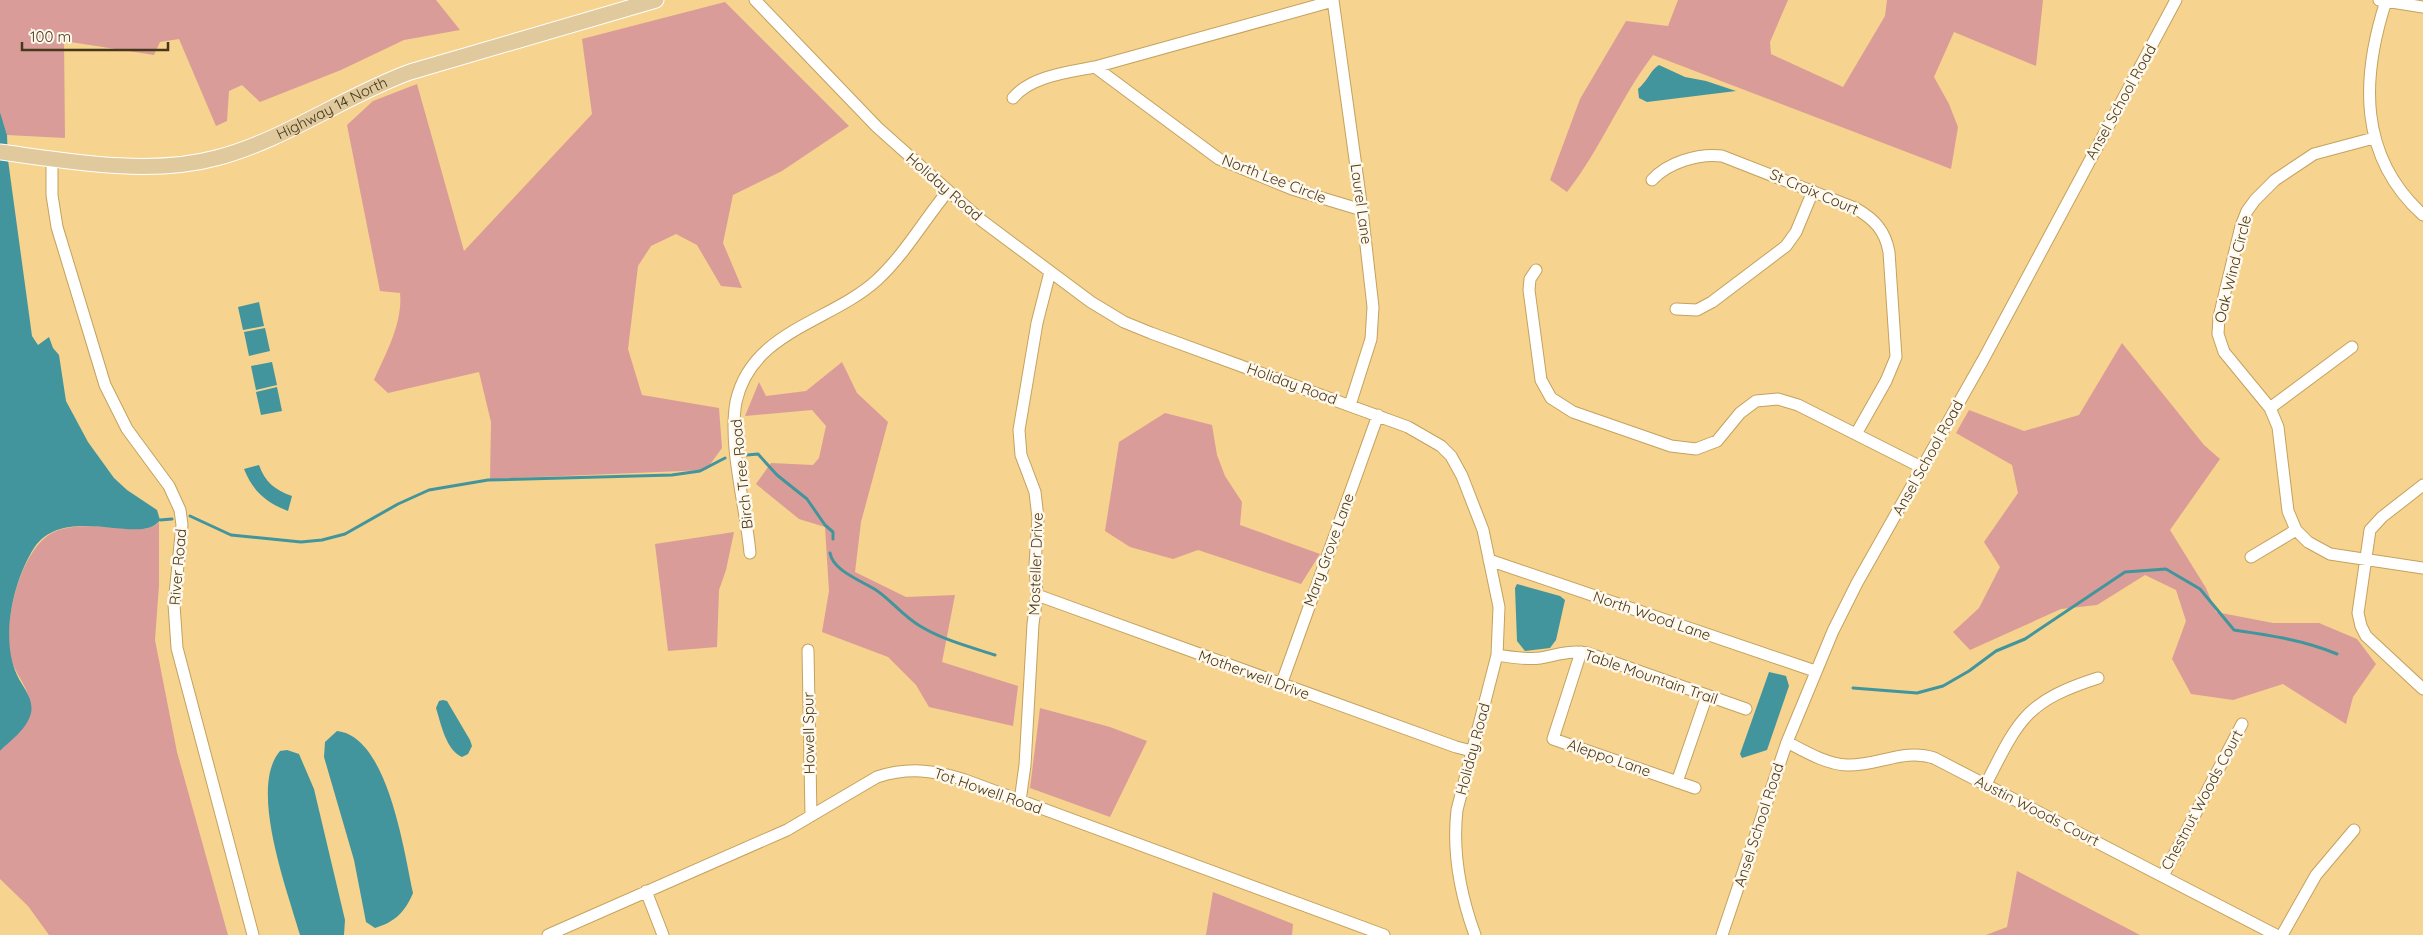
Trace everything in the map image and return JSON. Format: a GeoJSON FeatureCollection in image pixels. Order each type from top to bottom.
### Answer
{"type":"FeatureCollection","features":[{"type":"Feature","properties":{"kind":"main road","name":"Highway 14 North"},"geometry":{"type":"LineString","coordinates":[[0,152],[108,165],[147,166],[216,158],[283,133],[375,86],[410,72],[656,0]]}},
{"type":"Feature","properties":{"kind":"street","name":"Holiday Road"},"geometry":{"type":"LineString","coordinates":[[755,0],[877,127],[948,191],[1091,302],[1124,322],[1378,415],[1426,436],[1451,456],[1472,501],[1482,530],[1499,608],[1497,655],[1457,810],[1455,850],[1464,901],[1475,935]]}},
{"type":"Feature","properties":{"kind":"street","name":"Ansel School Road"},"geometry":{"type":"LineString","coordinates":[[1722,935],[1786,742],[1815,671],[1857,583],[1983,360],[2176,0]]}},
{"type":"Feature","properties":{"kind":"street"},"geometry":{"type":"LineString","coordinates":[[1013,98],[1032,84],[1062,74],[1095,67],[1333,1]]}},
{"type":"Feature","properties":{"kind":"street","name":"Laurel Lane"},"geometry":{"type":"LineString","coordinates":[[1333,1],[1362,210],[1371,282],[1373,320],[1366,359],[1350,405]]}},
{"type":"Feature","properties":{"kind":"street"},"geometry":{"type":"LineString","coordinates":[[2423,7],[2382,1],[2372,51],[2368,93],[2374,138],[2391,176],[2405,196],[2423,215]]}},
{"type":"Feature","properties":{"kind":"street","name":"North Lee Circle"},"geometry":{"type":"LineString","coordinates":[[1095,67],[1219,159],[1292,189],[1362,210]]}},
{"type":"Feature","properties":{"kind":"street","name":"Oak Wind Circle"},"geometry":{"type":"LineString","coordinates":[[2296,530],[2287,504],[2278,428],[2270,408],[2224,352],[2218,334],[2219,317],[2243,219],[2254,200],[2265,188],[2304,158],[2322,150],[2374,138]]}},
{"type":"Feature","properties":{"kind":"street","name":"St Croix Court"},"geometry":{"type":"LineString","coordinates":[[1652,180],[1664,168],[1715,155],[1738,161],[1869,216],[1883,231],[1889,252],[1896,357],[1886,381],[1856,434]]}},
{"type":"Feature","properties":{"kind":"street","name":"River Road"},"geometry":{"type":"LineString","coordinates":[[52,158],[52,195],[57,227],[106,385],[127,429],[169,486],[180,510],[182,525],[174,604],[177,648],[253,935]]}},
{"type":"Feature","properties":{"kind":"street","name":"Birch Tree Road"},"geometry":{"type":"LineString","coordinates":[[750,553],[734,429],[736,403],[742,384],[762,354],[782,337],[800,326],[840,308],[876,281],[901,253],[948,191]]}},
{"type":"Feature","properties":{"kind":"street"},"geometry":{"type":"LineString","coordinates":[[1676,309],[1697,310],[1712,302],[1786,246],[1796,232],[1813,191]]}},
{"type":"Feature","properties":{"kind":"street"},"geometry":{"type":"LineString","coordinates":[[1536,270],[1530,279],[1528,290],[1539,373],[1547,393],[1561,406],[1671,446],[1686,449],[1712,444],[1725,434],[1748,407],[1767,399],[1778,398],[1793,403],[1922,468]]}},
{"type":"Feature","properties":{"kind":"street","name":"Mosteller Drive"},"geometry":{"type":"LineString","coordinates":[[1020,801],[1025,765],[1037,595],[1035,565],[1037,504],[1021,455],[1019,430],[1037,323],[1050,272]]}},
{"type":"Feature","properties":{"kind":"street"},"geometry":{"type":"LineString","coordinates":[[2270,408],[2352,347]]}},
{"type":"Feature","properties":{"kind":"street","name":"Mary Grove Lane"},"geometry":{"type":"LineString","coordinates":[[1281,684],[1378,415]]}},
{"type":"Feature","properties":{"kind":"street"},"geometry":{"type":"LineString","coordinates":[[2423,486],[2374,524],[2369,534],[2358,613],[2363,631],[2375,647],[2423,690]]}},
{"type":"Feature","properties":{"kind":"street"},"geometry":{"type":"LineString","coordinates":[[2251,557],[2296,530],[2308,542],[2330,554],[2423,568]]}},
{"type":"Feature","properties":{"kind":"street","name":"North Wood Lane"},"geometry":{"type":"LineString","coordinates":[[1488,560],[1815,671]]}},
{"type":"Feature","properties":{"kind":"street","name":"Motherwell Drive"},"geometry":{"type":"LineString","coordinates":[[1037,595],[1456,747],[1472,750]]}},
{"type":"Feature","properties":{"kind":"street","name":"Howell Spur"},"geometry":{"type":"LineString","coordinates":[[808,650],[811,816]]}},
{"type":"Feature","properties":{"kind":"street","name":"Table Mountain Trail"},"geometry":{"type":"LineString","coordinates":[[1497,655],[1522,659],[1541,658],[1561,652],[1581,652],[1746,709]]}},
{"type":"Feature","properties":{"kind":"street","name":"Aleppo Lane"},"geometry":{"type":"LineString","coordinates":[[1581,652],[1553,739],[1695,788]]}},
{"type":"Feature","properties":{"kind":"street"},"geometry":{"type":"LineString","coordinates":[[1986,784],[2008,741],[2029,713],[2056,694],[2098,678]]}},
{"type":"Feature","properties":{"kind":"street"},"geometry":{"type":"LineString","coordinates":[[1677,782],[1707,695]]}},
{"type":"Feature","properties":{"kind":"street","name":"Chestnut Woods Court"},"geometry":{"type":"LineString","coordinates":[[2163,876],[2242,724]]}},
{"type":"Feature","properties":{"kind":"street","name":"Austin Woods Court"},"geometry":{"type":"LineString","coordinates":[[1786,742],[1822,759],[1848,765],[1906,754],[1923,754],[1986,784],[2276,935]]}},
{"type":"Feature","properties":{"kind":"street","name":"Tot Howell Road"},"geometry":{"type":"LineString","coordinates":[[548,935],[787,830],[861,784],[884,774],[905,770],[942,772],[1384,935]]}},
{"type":"Feature","properties":{"kind":"street"},"geometry":{"type":"LineString","coordinates":[[2282,935],[2316,875],[2354,830]]}},
{"type":"Feature","properties":{"kind":"street"},"geometry":{"type":"LineString","coordinates":[[646,891],[663,935]]}},
{"type":"Feature","properties":{"kind":"shaded area"},"geometry":{"type":"Polygon","coordinates":[[[0,0],[436,0],[460,30],[404,40],[341,70],[260,102],[242,85],[229,91],[227,121],[216,126],[179,39],[160,42],[154,55],[64,41],[65,138],[7,135],[0,112],[0,0]]]}},
{"type":"Feature","properties":{"kind":"shaded area"},"geometry":{"type":"Polygon","coordinates":[[[1678,0],[1788,0],[1770,42],[1771,54],[1843,87],[1885,16],[1887,0],[2043,0],[2036,66],[1954,32],[1934,77],[1949,104],[1958,127],[1951,169],[1653,55],[1641,71],[1579,176],[1567,192],[1550,180],[1580,99],[1626,21],[1668,26],[1678,0]]]}},
{"type":"Feature","properties":{"kind":"shaded area"},"geometry":{"type":"Polygon","coordinates":[[[725,2],[849,126],[782,171],[733,195],[723,243],[742,288],[721,286],[697,245],[676,234],[651,246],[638,266],[628,349],[642,395],[719,408],[722,448],[706,470],[490,479],[491,422],[479,372],[388,393],[374,380],[396,327],[399,315],[400,293],[380,291],[347,125],[373,101],[417,84],[464,251],[592,114],[582,39],[725,2]]]}},
{"type":"Feature","properties":{"kind":"shaded area"},"geometry":{"type":"Polygon","coordinates":[[[2122,343],[2204,445],[2220,459],[2170,530],[2206,588],[2216,612],[2273,623],[2319,623],[2357,639],[2376,664],[2353,697],[2346,724],[2283,684],[2233,700],[2191,694],[2172,659],[2186,621],[2176,590],[2145,575],[2097,605],[2061,609],[1970,650],[1953,632],[1979,608],[2000,567],[1984,542],[2018,493],[2012,465],[1956,433],[1969,410],[2024,431],[2079,415],[2122,343]]]}},
{"type":"Feature","properties":{"kind":"shaded area"},"geometry":{"type":"Polygon","coordinates":[[[842,362],[857,393],[888,422],[861,522],[855,572],[906,597],[955,595],[942,662],[1018,686],[1013,726],[929,707],[916,685],[888,657],[822,632],[829,591],[825,527],[799,519],[756,484],[771,463],[813,465],[819,458],[826,426],[812,410],[745,416],[759,382],[766,396],[806,391],[842,362]]]}},
{"type":"Feature","properties":{"kind":"shaded area"},"geometry":{"type":"Polygon","coordinates":[[[1165,413],[1212,425],[1217,455],[1225,476],[1242,502],[1240,525],[1320,554],[1301,584],[1198,550],[1173,559],[1130,547],[1105,531],[1119,442],[1165,413]]]}},
{"type":"Feature","properties":{"kind":"shaded area"},"geometry":{"type":"Polygon","coordinates":[[[159,522],[159,585],[155,640],[177,752],[228,935],[49,935],[28,906],[0,879],[0,751],[27,722],[29,706],[28,695],[10,654],[9,625],[16,591],[21,575],[36,547],[46,537],[59,530],[91,526],[139,529],[151,527],[159,522]]]}},
{"type":"Feature","properties":{"kind":"shaded area"},"geometry":{"type":"Polygon","coordinates":[[[734,532],[726,570],[719,590],[717,647],[668,651],[655,544],[734,532]]]}},
{"type":"Feature","properties":{"kind":"shaded area"},"geometry":{"type":"Polygon","coordinates":[[[1040,708],[1110,727],[1147,741],[1110,817],[1030,788],[1040,708]]]}},
{"type":"Feature","properties":{"kind":"shaded area"},"geometry":{"type":"Polygon","coordinates":[[[2017,871],[2140,935],[1986,935],[2007,927],[2017,871]]]}},
{"type":"Feature","properties":{"kind":"shaded area"},"geometry":{"type":"Polygon","coordinates":[[[1213,892],[1293,924],[1292,935],[1206,935],[1213,892]]]}},
{"type":"Feature","properties":{"kind":"water"},"geometry":{"type":"Polygon","coordinates":[[[1659,65],[1685,77],[1706,81],[1736,91],[1647,102],[1639,98],[1638,89],[1659,65]]]}},
{"type":"Feature","properties":{"kind":"water"},"geometry":{"type":"Polygon","coordinates":[[[0,112],[7,135],[8,160],[32,336],[38,345],[49,337],[53,348],[59,355],[66,401],[88,442],[114,478],[127,490],[157,510],[160,520],[151,527],[137,529],[83,526],[64,528],[48,535],[34,548],[20,577],[15,593],[9,628],[12,661],[32,708],[26,724],[0,751],[0,112]]]}},
{"type":"Feature","properties":{"kind":"water"},"geometry":{"type":"Polygon","coordinates":[[[259,302],[264,326],[243,330],[238,307],[259,302]]]}},
{"type":"Feature","properties":{"kind":"water"},"geometry":{"type":"Polygon","coordinates":[[[265,328],[270,351],[249,356],[244,332],[265,328]]]}},
{"type":"Feature","properties":{"kind":"water"},"geometry":{"type":"Polygon","coordinates":[[[272,362],[277,385],[256,390],[251,366],[272,362]]]}},
{"type":"Feature","properties":{"kind":"water"},"geometry":{"type":"Polygon","coordinates":[[[277,387],[282,411],[261,415],[256,392],[277,387]]]}},
{"type":"Feature","properties":{"kind":"water"},"geometry":{"type":"Polygon","coordinates":[[[259,465],[271,485],[292,496],[288,511],[266,500],[251,484],[244,469],[259,465]]]}},
{"type":"Feature","properties":{"kind":"water"},"geometry":{"type":"Polygon","coordinates":[[[1517,584],[1560,596],[1565,600],[1556,640],[1550,648],[1525,651],[1517,641],[1515,588],[1517,584]]]}},
{"type":"Feature","properties":{"kind":"water"},"geometry":{"type":"Polygon","coordinates":[[[1769,672],[1786,676],[1789,686],[1767,750],[1742,758],[1740,754],[1769,672]]]}},
{"type":"Feature","properties":{"kind":"water"},"geometry":{"type":"Polygon","coordinates":[[[439,701],[447,701],[472,746],[468,754],[462,757],[452,749],[442,729],[436,708],[439,701]]]}},
{"type":"Feature","properties":{"kind":"water"},"geometry":{"type":"Polygon","coordinates":[[[337,731],[355,738],[369,753],[381,774],[391,798],[413,893],[403,911],[388,923],[375,928],[366,922],[354,860],[324,757],[325,742],[337,731]]]}},
{"type":"Feature","properties":{"kind":"water"},"geometry":{"type":"Polygon","coordinates":[[[287,750],[299,754],[314,789],[345,920],[344,935],[300,935],[280,868],[269,814],[268,789],[271,768],[280,751],[287,750]]]}},
{"type":"Feature","properties":{"kind":"waterway"},"geometry":{"type":"LineString","coordinates":[[747,455],[758,454],[777,475],[807,499],[825,525],[833,532],[833,539]]}},
{"type":"Feature","properties":{"kind":"waterway"},"geometry":{"type":"LineString","coordinates":[[190,516],[231,535],[301,542],[322,540],[345,534],[398,504],[429,490],[488,480],[672,475],[700,471],[725,458]]}},
{"type":"Feature","properties":{"kind":"waterway"},"geometry":{"type":"LineString","coordinates":[[160,520],[172,519]]}},
{"type":"Feature","properties":{"kind":"waterway"},"geometry":{"type":"LineString","coordinates":[[830,553],[836,565],[842,570],[876,590],[920,626],[947,639],[995,655]]}},
{"type":"Feature","properties":{"kind":"waterway"},"geometry":{"type":"LineString","coordinates":[[1853,688],[1917,693],[1943,686],[1969,671],[1996,651],[2025,639],[2125,572],[2166,569],[2200,589],[2234,630],[2299,642],[2337,654]]}}]}
